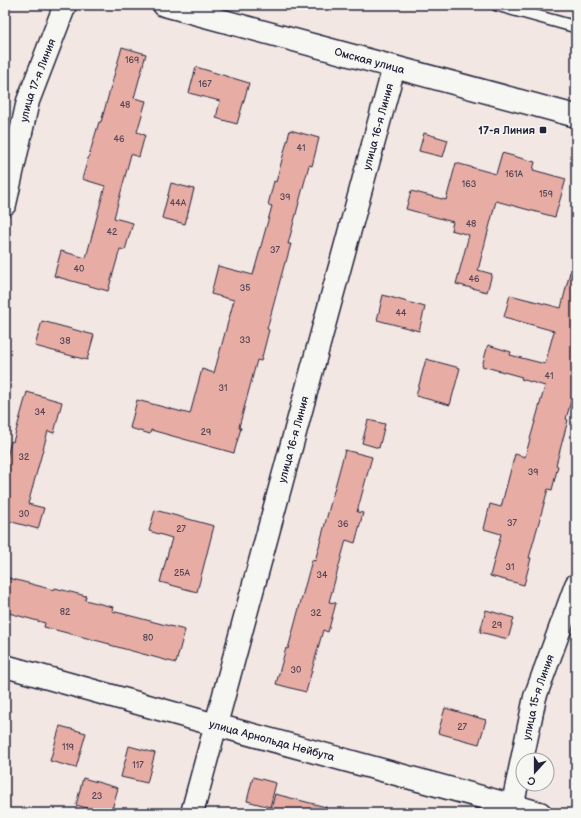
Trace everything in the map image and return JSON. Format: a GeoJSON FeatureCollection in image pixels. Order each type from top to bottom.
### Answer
{"type":"FeatureCollection","features":[{"type":"Feature","properties":{"kind":"street","name":"улица 17-я Линия"},"geometry":{"type":"LineString","coordinates":[[5,204],[28,101],[65,5]]}},
{"type":"Feature","properties":{"kind":"street","name":"Омская улица"},"geometry":{"type":"LineString","coordinates":[[164,5],[576,114]]}},
{"type":"Feature","properties":{"kind":"street","name":"улица 16-я Линия"},"geometry":{"type":"LineString","coordinates":[[192,813],[394,67]]}},
{"type":"Feature","properties":{"kind":"street","name":"улица 15-я Линия"},"geometry":{"type":"LineString","coordinates":[[512,809],[535,697],[576,584]]}},
{"type":"Feature","properties":{"kind":"street","name":"улица Арнольда Нейбута"},"geometry":{"type":"LineString","coordinates":[[5,666],[512,809],[540,813]]}},
{"type":"Feature","properties":{"kind":"lane"},"geometry":{"type":"LineString","coordinates":[[497,5],[576,27]]}},
{"type":"Feature","properties":{"kind":"building"},"geometry":{"type":"Polygon","coordinates":[[[122,47],[146,54],[134,98],[146,101],[137,132],[145,135],[139,157],[131,154],[114,218],[133,223],[125,250],[120,249],[108,291],[54,276],[61,251],[86,258],[105,186],[82,179],[99,122],[101,122],[122,47]]]}},
{"type":"Feature","properties":{"kind":"building"},"geometry":{"type":"Polygon","coordinates":[[[196,67],[249,83],[237,124],[216,118],[220,101],[189,93],[196,67]]]}},
{"type":"Feature","properties":{"kind":"building"},"geometry":{"type":"Polygon","coordinates":[[[290,130],[319,138],[312,166],[309,165],[288,244],[291,244],[267,329],[269,330],[261,361],[257,360],[239,427],[241,428],[234,453],[151,430],[150,434],[130,428],[137,400],[190,414],[202,369],[214,373],[234,300],[211,294],[218,266],[253,275],[272,206],[268,205],[274,181],[276,182],[290,130]]]}},
{"type":"Feature","properties":{"kind":"building"},"geometry":{"type":"Polygon","coordinates":[[[424,133],[448,140],[443,157],[419,151],[424,133]]]}},
{"type":"Feature","properties":{"kind":"building"},"geometry":{"type":"Polygon","coordinates":[[[502,153],[535,162],[533,170],[566,179],[555,217],[496,201],[478,270],[492,274],[487,292],[456,284],[469,235],[451,230],[453,222],[406,209],[411,191],[446,200],[456,163],[496,174],[502,153]]]}},
{"type":"Feature","properties":{"kind":"building"},"geometry":{"type":"Polygon","coordinates":[[[171,183],[194,189],[185,224],[162,218],[171,183]]]}},
{"type":"Feature","properties":{"kind":"building"},"geometry":{"type":"Polygon","coordinates":[[[570,272],[576,273],[576,383],[566,419],[568,420],[556,465],[558,466],[552,490],[548,489],[529,558],[531,558],[524,585],[490,576],[501,534],[484,529],[490,504],[501,507],[515,454],[525,457],[545,386],[521,379],[522,377],[482,366],[488,345],[511,352],[510,355],[545,364],[554,331],[504,317],[510,295],[561,308],[570,272]]]}},
{"type":"Feature","properties":{"kind":"building"},"geometry":{"type":"Polygon","coordinates":[[[383,295],[425,307],[419,331],[377,320],[383,295]]]}},
{"type":"Feature","properties":{"kind":"building"},"geometry":{"type":"Polygon","coordinates":[[[42,321],[94,335],[87,360],[35,346],[42,321]]]}},
{"type":"Feature","properties":{"kind":"building"},"geometry":{"type":"Polygon","coordinates":[[[426,359],[460,368],[450,405],[416,396],[426,359]]]}},
{"type":"Feature","properties":{"kind":"building"},"geometry":{"type":"Polygon","coordinates":[[[27,392],[62,402],[54,433],[48,431],[28,504],[44,508],[38,529],[5,520],[5,465],[27,392]]]}},
{"type":"Feature","properties":{"kind":"building"},"geometry":{"type":"Polygon","coordinates":[[[368,420],[385,424],[379,448],[362,443],[368,420]]]}},
{"type":"Feature","properties":{"kind":"building"},"geometry":{"type":"Polygon","coordinates":[[[345,450],[372,457],[357,512],[363,513],[355,543],[346,540],[329,602],[336,603],[328,632],[323,630],[306,692],[276,684],[286,648],[288,649],[312,560],[315,561],[345,450]]]}},
{"type":"Feature","properties":{"kind":"building"},"geometry":{"type":"Polygon","coordinates":[[[155,510],[214,526],[197,592],[160,582],[172,538],[149,531],[155,510]]]}},
{"type":"Feature","properties":{"kind":"building"},"geometry":{"type":"Polygon","coordinates":[[[5,577],[54,590],[55,588],[86,596],[85,600],[113,607],[112,611],[185,630],[176,663],[44,627],[45,623],[5,612],[5,577]]]}},
{"type":"Feature","properties":{"kind":"building"},"geometry":{"type":"Polygon","coordinates":[[[486,610],[514,618],[508,639],[480,632],[486,610]]]}},
{"type":"Feature","properties":{"kind":"building"},"geometry":{"type":"Polygon","coordinates":[[[445,708],[486,720],[479,744],[438,733],[445,708]]]}},
{"type":"Feature","properties":{"kind":"building"},"geometry":{"type":"Polygon","coordinates":[[[60,726],[86,733],[76,768],[50,761],[60,726]]]}},
{"type":"Feature","properties":{"kind":"building"},"geometry":{"type":"Polygon","coordinates":[[[129,746],[155,753],[147,783],[121,777],[129,746]]]}},
{"type":"Feature","properties":{"kind":"building"},"geometry":{"type":"Polygon","coordinates":[[[253,777],[276,783],[270,807],[247,801],[253,777]]]}},
{"type":"Feature","properties":{"kind":"building"},"geometry":{"type":"Polygon","coordinates":[[[83,778],[118,788],[111,813],[105,813],[76,805],[83,778]]]}},
{"type":"Feature","properties":{"kind":"building"},"geometry":{"type":"Polygon","coordinates":[[[275,794],[326,807],[326,813],[270,813],[275,794]]]}},
{"type":"Feature","properties":{"kind":"place","name":"17-я Линия"},"geometry":{"type":"Point","coordinates":[543,130]}}]}
